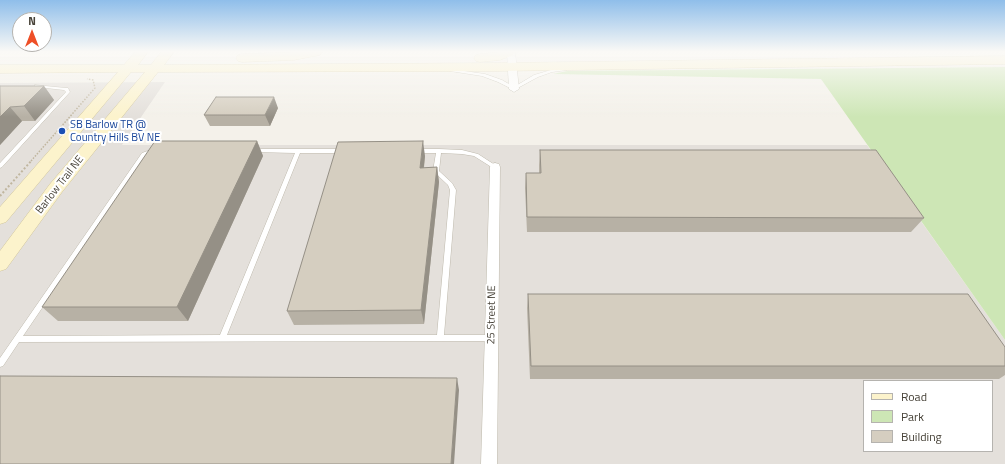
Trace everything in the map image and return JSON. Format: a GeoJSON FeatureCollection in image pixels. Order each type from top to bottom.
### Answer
{"type":"FeatureCollection","features":[{"type":"Feature","properties":{"kind":"main road"},"geometry":{"type":"LineString","coordinates":[[90,74],[101,77],[106,86],[93,110]]}},
{"type":"Feature","properties":{"kind":"main road","name":"Barlow Trail NE"},"geometry":{"type":"LineString","coordinates":[[2,207],[93,110],[133,74]]}},
{"type":"Feature","properties":{"kind":"main road"},"geometry":{"type":"LineString","coordinates":[[94,142],[100,119],[137,74]]}},
{"type":"Feature","properties":{"kind":"main road","name":"Barlow Trail NE"},"geometry":{"type":"LineString","coordinates":[[0,264],[56,188],[115,117],[140,74]]}},
{"type":"Feature","properties":{"kind":"main road"},"geometry":{"type":"LineString","coordinates":[[115,117],[131,110],[163,79],[180,74]]}},
{"type":"Feature","properties":{"kind":"street"},"geometry":{"type":"LineString","coordinates":[[513,74],[514,89]]}},
{"type":"Feature","properties":{"kind":"street","name":"25 Street NE"},"geometry":{"type":"LineString","coordinates":[[489,464],[495,167]]}},
{"type":"Feature","properties":{"kind":"lane"},"geometry":{"type":"LineString","coordinates":[[474,74],[484,75],[500,81],[514,89],[544,74]]}},
{"type":"Feature","properties":{"kind":"lane"},"geometry":{"type":"LineString","coordinates":[[1,163],[68,92],[66,89],[31,86]]}},
{"type":"Feature","properties":{"kind":"lane"},"geometry":{"type":"LineString","coordinates":[[0,364],[144,154],[150,151],[165,150]]}},
{"type":"Feature","properties":{"kind":"lane"},"geometry":{"type":"LineString","coordinates":[[245,151],[353,151]]}},
{"type":"Feature","properties":{"kind":"lane"},"geometry":{"type":"LineString","coordinates":[[222,338],[298,151]]}},
{"type":"Feature","properties":{"kind":"lane"},"geometry":{"type":"LineString","coordinates":[[408,151],[462,152],[476,155],[495,167]]}},
{"type":"Feature","properties":{"kind":"lane"},"geometry":{"type":"LineString","coordinates":[[439,151],[436,171],[450,184],[453,190],[440,338]]}},
{"type":"Feature","properties":{"kind":"lane"},"geometry":{"type":"LineString","coordinates":[[18,339],[492,338]]}},
{"type":"Feature","properties":{"kind":"path"},"geometry":{"type":"LineString","coordinates":[[2,207],[94,88],[95,84],[93,80]]}},
{"type":"Feature","properties":{"kind":"shaded area"},"geometry":{"type":"Polygon","coordinates":[[[165,82],[122,145],[867,145],[1005,340],[1005,464],[0,464],[0,83],[165,82]]]}},
{"type":"Feature","properties":{"kind":"green space"},"geometry":{"type":"Polygon","coordinates":[[[553,74],[1005,74],[1005,340],[821,79],[553,74]]]}},
{"type":"Feature","properties":{"kind":"building"},"geometry":{"type":"Polygon","coordinates":[[[0,86],[44,86],[24,106],[10,107],[0,117],[0,86]]]}},
{"type":"Feature","properties":{"kind":"building"},"geometry":{"type":"Polygon","coordinates":[[[216,97],[274,97],[265,115],[204,115],[216,97]]]}},
{"type":"Feature","properties":{"kind":"building"},"geometry":{"type":"Polygon","coordinates":[[[155,141],[257,141],[177,307],[42,307],[155,141]]]}},
{"type":"Feature","properties":{"kind":"building"},"geometry":{"type":"Polygon","coordinates":[[[423,141],[420,168],[437,167],[421,310],[287,311],[338,142],[423,141]]]}},
{"type":"Feature","properties":{"kind":"building"},"geometry":{"type":"Polygon","coordinates":[[[540,150],[876,150],[924,218],[527,217],[526,173],[541,173],[540,150]]]}},
{"type":"Feature","properties":{"kind":"building"},"geometry":{"type":"Polygon","coordinates":[[[528,294],[968,294],[1005,347],[1005,366],[531,366],[528,294]]]}},
{"type":"Feature","properties":{"kind":"building"},"geometry":{"type":"Polygon","coordinates":[[[0,376],[457,378],[451,464],[0,464],[0,376]]]}},
{"type":"Feature","properties":{"kind":"place","name":"SB Barlow TR @ Country Hills BV NE"},"geometry":{"type":"Point","coordinates":[62,131]}}]}
